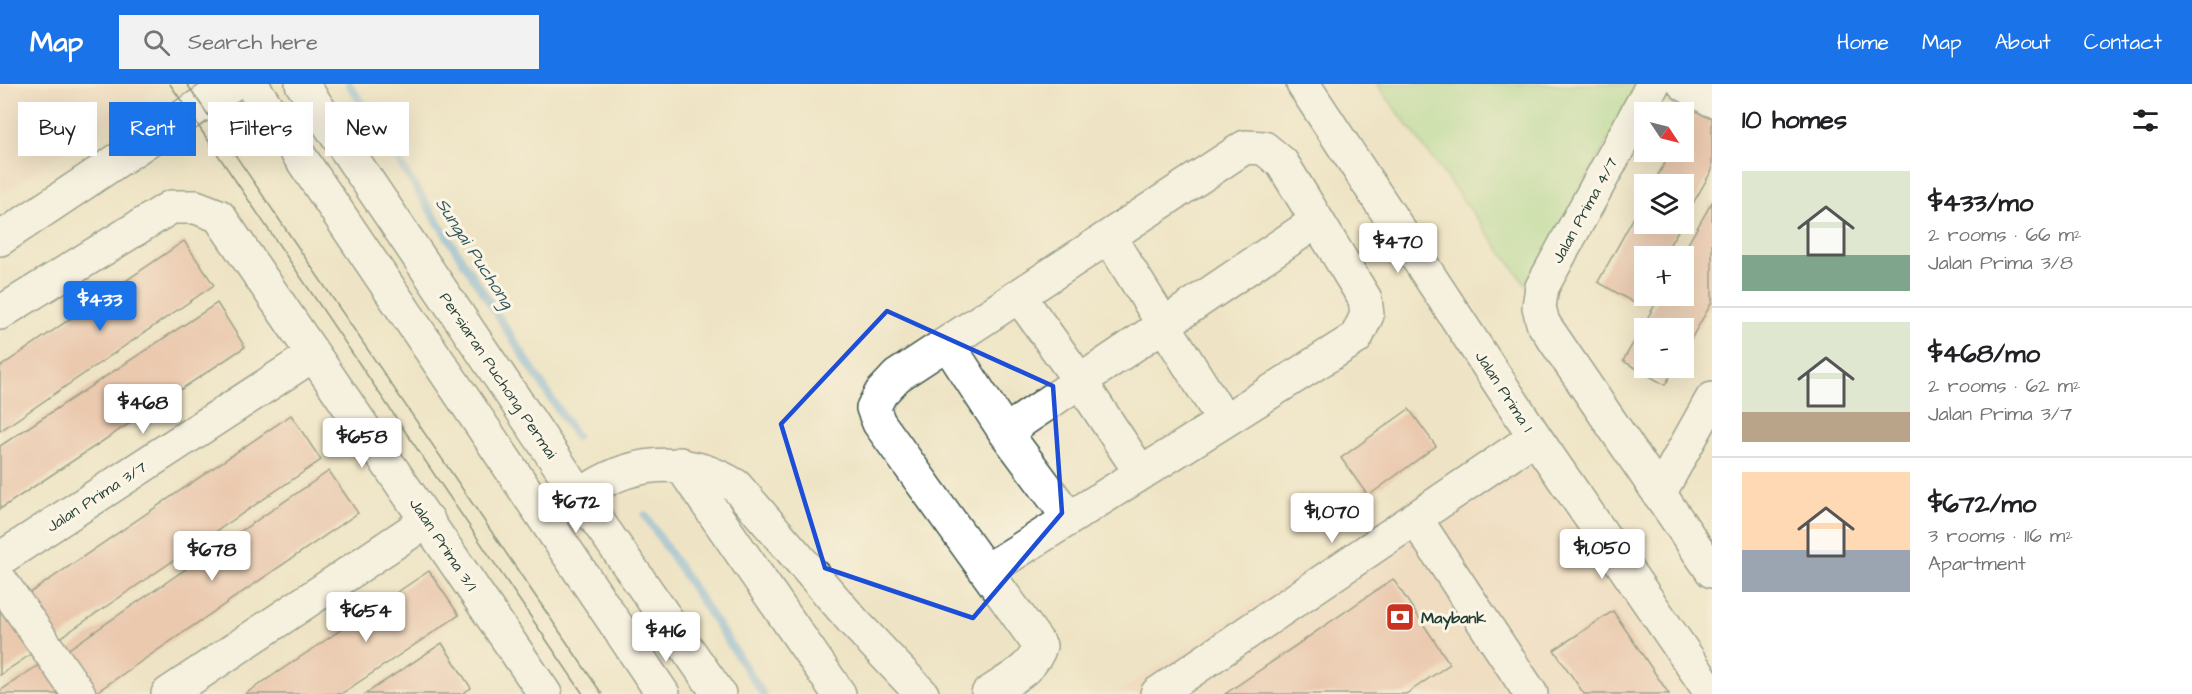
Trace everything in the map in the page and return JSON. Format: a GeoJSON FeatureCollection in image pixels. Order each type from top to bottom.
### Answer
{"type":"FeatureCollection","features":[{"type":"Feature","properties":{"kind":"street"},"geometry":{"type":"LineString","coordinates":[[0,239],[232,84]]}},
{"type":"Feature","properties":{"kind":"street"},"geometry":{"type":"LineString","coordinates":[[251,84],[663,694]]}},
{"type":"Feature","properties":{"kind":"street","name":"Persiaran Puchong Permai"},"geometry":{"type":"LineString","coordinates":[[302,84],[580,496],[719,694]]}},
{"type":"Feature","properties":{"kind":"street","name":"Jalan Prima 1"},"geometry":{"type":"LineString","coordinates":[[1303,84],[1535,437],[1712,694]]}},
{"type":"Feature","properties":{"kind":"street","name":"Jalan Prima 4/7"},"geometry":{"type":"LineString","coordinates":[[1653,84],[1542,286],[1539,308],[1543,323],[1659,494]]}},
{"type":"Feature","properties":{"kind":"street"},"geometry":{"type":"LineString","coordinates":[[1684,84],[1712,100]]}},
{"type":"Feature","properties":{"kind":"street"},"geometry":{"type":"LineString","coordinates":[[986,571],[1356,338],[1367,315],[1365,299],[1282,163],[1264,148],[1245,147],[897,376],[881,393],[873,408],[879,423],[1040,646],[1038,655],[1025,668],[988,694]]}},
{"type":"Feature","properties":{"kind":"street","name":"Jalan Prima 3/1"},"geometry":{"type":"LineString","coordinates":[[0,313],[171,207],[196,207],[219,216],[428,520],[535,690]]}},
{"type":"Feature","properties":{"kind":"street"},"geometry":{"type":"LineString","coordinates":[[1005,432],[1317,221]]}},
{"type":"Feature","properties":{"kind":"street"},"geometry":{"type":"LineString","coordinates":[[1109,237],[1165,322],[1224,421]]}},
{"type":"Feature","properties":{"kind":"street"},"geometry":{"type":"LineString","coordinates":[[1019,296],[1080,381],[1141,473]]}},
{"type":"Feature","properties":{"kind":"street"},"geometry":{"type":"LineString","coordinates":[[947,343],[1005,432],[1069,518]]}},
{"type":"Feature","properties":{"kind":"street","name":"Jalan Prima 3/7"},"geometry":{"type":"LineString","coordinates":[[0,559],[313,354]]}},
{"type":"Feature","properties":{"kind":"street"},"geometry":{"type":"LineString","coordinates":[[1712,399],[1659,494],[1712,571]]}},
{"type":"Feature","properties":{"kind":"street"},"geometry":{"type":"LineString","coordinates":[[1166,692],[1535,437]]}},
{"type":"Feature","properties":{"kind":"street"},"geometry":{"type":"LineString","coordinates":[[547,522],[596,484],[620,474],[644,468],[680,464],[714,472],[736,486],[804,565],[922,694]]}},
{"type":"Feature","properties":{"kind":"street"},"geometry":{"type":"LineString","coordinates":[[680,464],[839,694]]}},
{"type":"Feature","properties":{"kind":"street"},"geometry":{"type":"LineString","coordinates":[[1415,519],[1531,694]]}},
{"type":"Feature","properties":{"kind":"street"},"geometry":{"type":"LineString","coordinates":[[168,694],[428,520]]}},
{"type":"Feature","properties":{"kind":"street"},"geometry":{"type":"LineString","coordinates":[[0,580],[79,694]]}},
{"type":"Feature","properties":{"kind":"highlighted area"},"geometry":{"type":"Polygon","coordinates":[[[887,311],[1053,386],[1062,513],[973,618],[825,568],[781,424],[887,311]]]}},
{"type":"Feature","properties":{"kind":"shaded area"},"geometry":{"type":"Polygon","coordinates":[[[0,84],[159,84],[161,87],[139,102],[109,102],[109,122],[97,130],[97,102],[18,102],[18,156],[58,156],[0,195],[0,84]]]}},
{"type":"Feature","properties":{"kind":"shaded area"},"geometry":{"type":"Polygon","coordinates":[[[1512,434],[1688,694],[1115,694],[1512,434]]]}},
{"type":"Feature","properties":{"kind":"green space"},"geometry":{"type":"Polygon","coordinates":[[[1377,84],[1639,84],[1527,286],[1377,84]]]}},
{"type":"Feature","properties":{"kind":"building"},"geometry":{"type":"Polygon","coordinates":[[[1699,103],[1712,110],[1712,170],[1694,202],[1694,174],[1659,174],[1665,162],[1694,162],[1694,111],[1699,103]]]}},
{"type":"Feature","properties":{"kind":"building"},"geometry":{"type":"Polygon","coordinates":[[[1712,202],[1712,302],[1694,334],[1694,318],[1647,318],[1654,306],[1694,306],[1694,246],[1687,246],[1712,202]]]}},
{"type":"Feature","properties":{"kind":"building"},"geometry":{"type":"Polygon","coordinates":[[[1634,217],[1634,234],[1676,234],[1669,246],[1634,246],[1634,303],[1598,282],[1634,217]]]}},
{"type":"Feature","properties":{"kind":"building"},"geometry":{"type":"Polygon","coordinates":[[[184,241],[214,285],[0,431],[0,367],[184,241]]]}},
{"type":"Feature","properties":{"kind":"building"},"geometry":{"type":"Polygon","coordinates":[[[217,303],[245,347],[0,509],[0,446],[217,303]]]}},
{"type":"Feature","properties":{"kind":"building"},"geometry":{"type":"Polygon","coordinates":[[[1634,342],[1634,367],[1623,361],[1634,342]]]}},
{"type":"Feature","properties":{"kind":"building"},"geometry":{"type":"Polygon","coordinates":[[[1653,378],[1669,378],[1665,385],[1653,378]]]}},
{"type":"Feature","properties":{"kind":"building"},"geometry":{"type":"Polygon","coordinates":[[[1409,409],[1436,446],[1368,496],[1341,458],[1409,409]]]}},
{"type":"Feature","properties":{"kind":"building"},"geometry":{"type":"Polygon","coordinates":[[[291,415],[321,460],[57,640],[27,595],[291,415]]]}},
{"type":"Feature","properties":{"kind":"building"},"geometry":{"type":"Polygon","coordinates":[[[329,471],[358,513],[95,693],[66,651],[329,471]]]}},
{"type":"Feature","properties":{"kind":"building"},"geometry":{"type":"Polygon","coordinates":[[[429,571],[459,615],[341,694],[245,694],[429,571]]]}},
{"type":"Feature","properties":{"kind":"building"},"geometry":{"type":"Polygon","coordinates":[[[1393,579],[1450,664],[1406,694],[1225,694],[1393,579]]]}},
{"type":"Feature","properties":{"kind":"building"},"geometry":{"type":"Polygon","coordinates":[[[0,607],[40,648],[0,675],[0,607]]]}},
{"type":"Feature","properties":{"kind":"building"},"geometry":{"type":"Polygon","coordinates":[[[1613,611],[1669,694],[1584,694],[1554,650],[1613,611]]]}},
{"type":"Feature","properties":{"kind":"building"},"geometry":{"type":"Polygon","coordinates":[[[442,643],[471,688],[462,694],[365,694],[442,643]]]}},
{"type":"Feature","properties":{"kind":"building"},"geometry":{"type":"Polygon","coordinates":[[[49,658],[72,694],[0,694],[0,691],[49,658]]]}},
{"type":"Feature","properties":{"kind":"waterway","name":"Sungai Puchong"},"geometry":{"type":"LineString","coordinates":[[349,84],[576,437]]}},
{"type":"Feature","properties":{"kind":"waterway","name":"Sungai Puchong"},"geometry":{"type":"LineString","coordinates":[[645,515],[763,694]]}},
{"type":"Feature","properties":{"kind":"tram line"},"geometry":{"type":"LineString","coordinates":[[170,84],[583,694]]}},
{"type":"Feature","properties":{"kind":"tram line"},"geometry":{"type":"LineString","coordinates":[[187,84],[602,694]]}},
{"type":"Feature","properties":{"kind":"place","name":"Maybank"},"geometry":{"type":"Point","coordinates":[1400,617]}}]}
